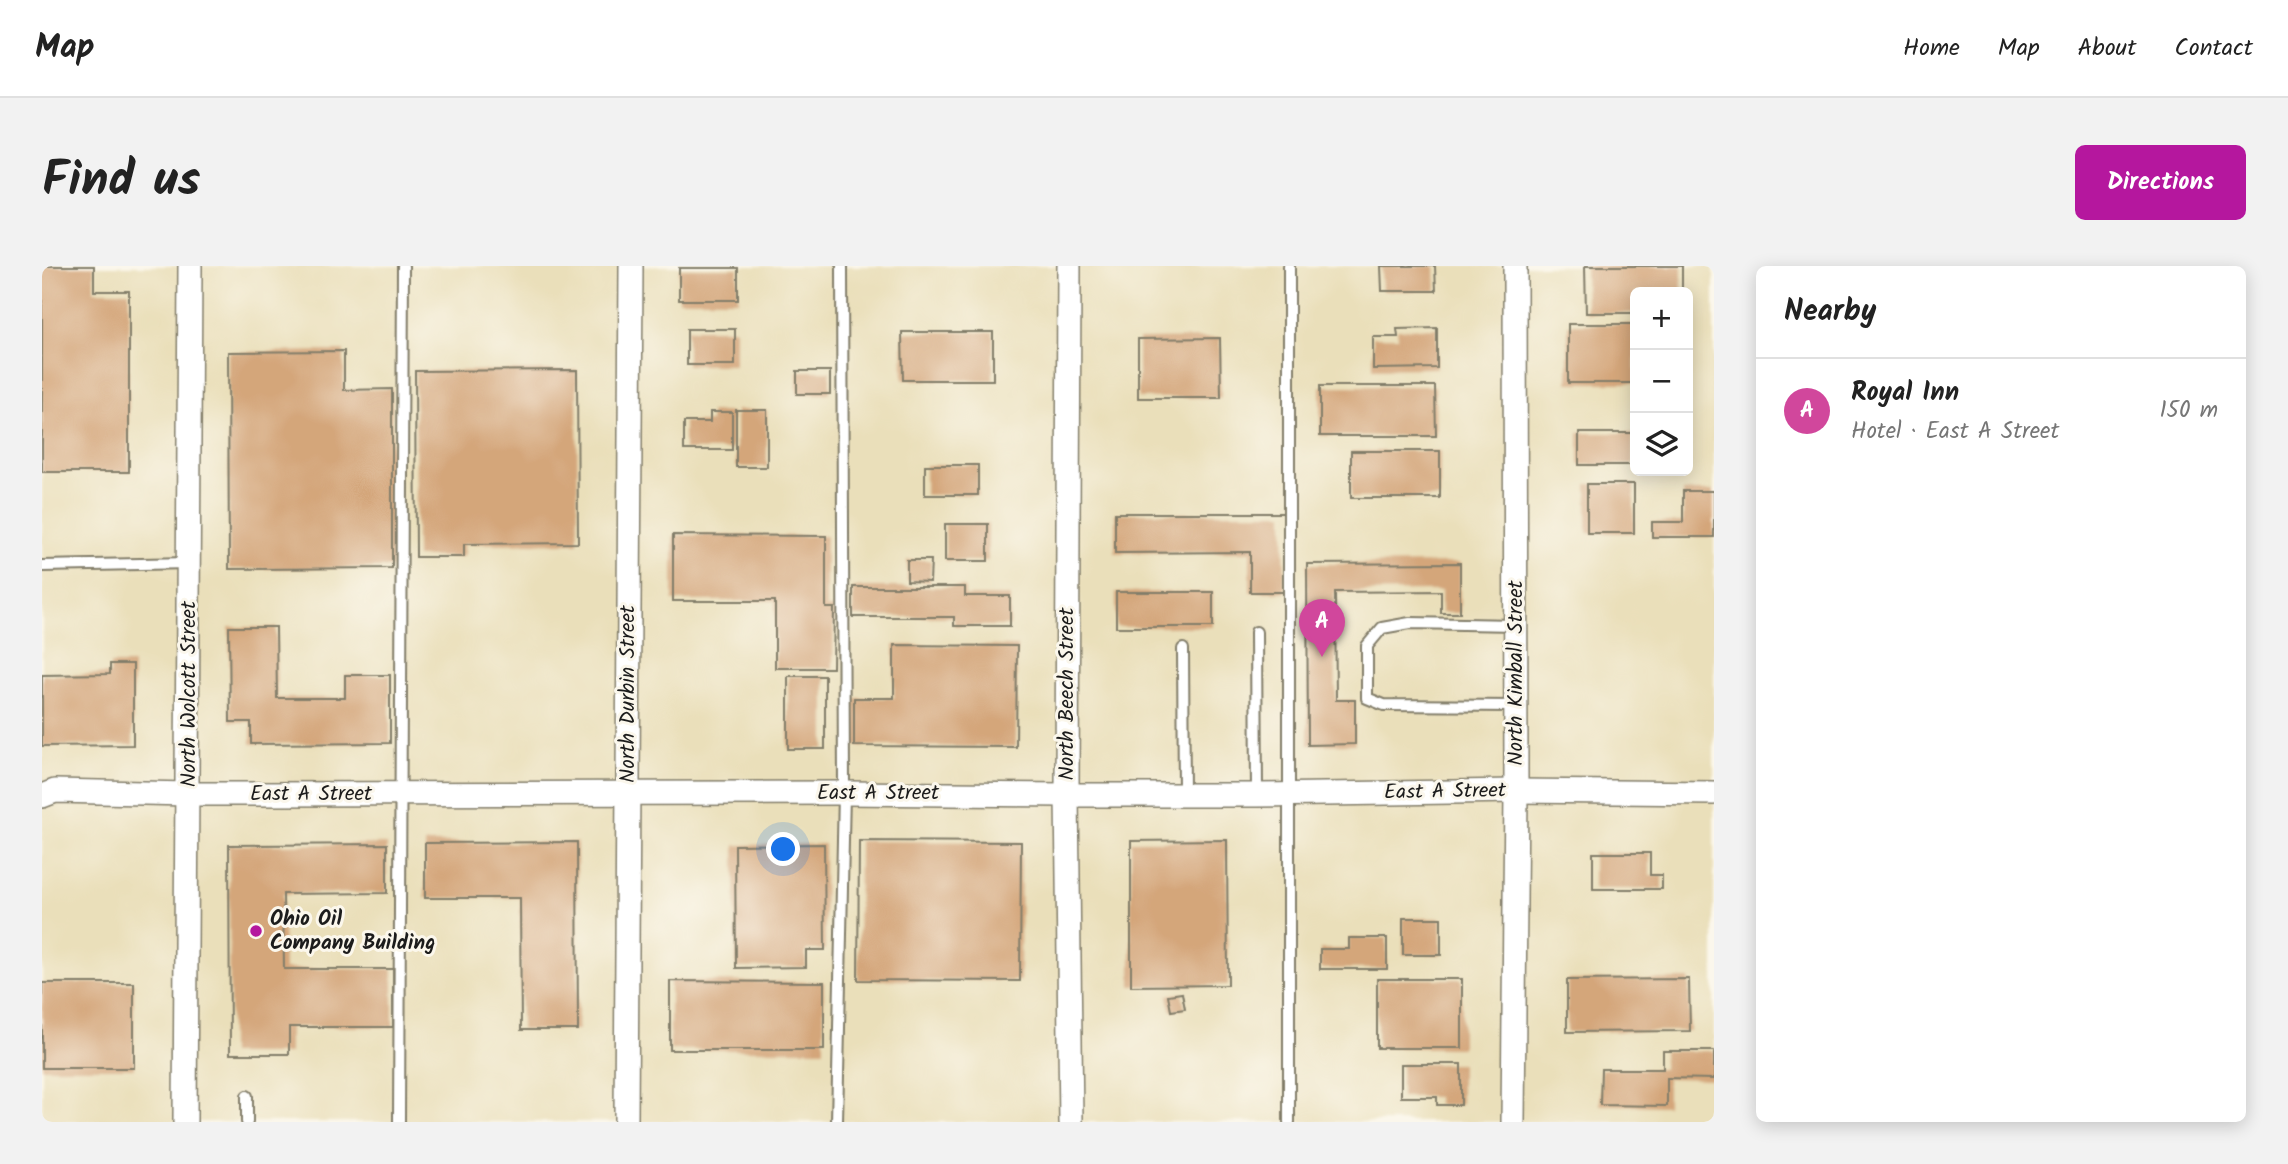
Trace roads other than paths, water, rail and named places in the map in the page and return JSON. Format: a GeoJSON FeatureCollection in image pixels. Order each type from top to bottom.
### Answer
{"type":"FeatureCollection","features":[{"type":"Feature","properties":{"kind":"street","name":"North Wolcott Street"},"geometry":{"type":"LineString","coordinates":[[185,1122],[190,266]]}},
{"type":"Feature","properties":{"kind":"street","name":"North Durbin Street"},"geometry":{"type":"LineString","coordinates":[[626,1122],[631,266]]}},
{"type":"Feature","properties":{"kind":"street","name":"North Beech Street"},"geometry":{"type":"LineString","coordinates":[[1069,266],[1067,795],[1070,1122]]}},
{"type":"Feature","properties":{"kind":"street","name":"North Kimball Street"},"geometry":{"type":"LineString","coordinates":[[1513,1122],[1516,791],[1515,266]]}},
{"type":"Feature","properties":{"kind":"street","name":"East A Street"},"geometry":{"type":"LineString","coordinates":[[46,792],[1067,795],[1516,791],[1714,793]]}},
{"type":"Feature","properties":{"kind":"lane"},"geometry":{"type":"LineString","coordinates":[[399,1122],[403,266]]}},
{"type":"Feature","properties":{"kind":"lane"},"geometry":{"type":"LineString","coordinates":[[837,1122],[844,793],[842,266]]}},
{"type":"Feature","properties":{"kind":"lane"},"geometry":{"type":"LineString","coordinates":[[1289,266],[1289,1122]]}},
{"type":"Feature","properties":{"kind":"lane"},"geometry":{"type":"LineString","coordinates":[[42,566],[190,563]]}},
{"type":"Feature","properties":{"kind":"lane"},"geometry":{"type":"LineString","coordinates":[[1516,625],[1410,623],[1382,628],[1367,646],[1367,698],[1384,705],[1516,706]]}},
{"type":"Feature","properties":{"kind":"lane"},"geometry":{"type":"LineString","coordinates":[[1256,632],[1257,795]]}},
{"type":"Feature","properties":{"kind":"lane"},"geometry":{"type":"LineString","coordinates":[[1183,649],[1184,795]]}},
{"type":"Feature","properties":{"kind":"lane"},"geometry":{"type":"LineString","coordinates":[[247,1096],[247,1122]]}},
{"type":"Feature","properties":{"kind":"place","name":"Royal Inn"},"geometry":{"type":"Point","coordinates":[1322,657]}},
{"type":"Feature","properties":{"kind":"place","name":"Ohio Oil Company Building"},"geometry":{"type":"Point","coordinates":[256,931]}}]}
